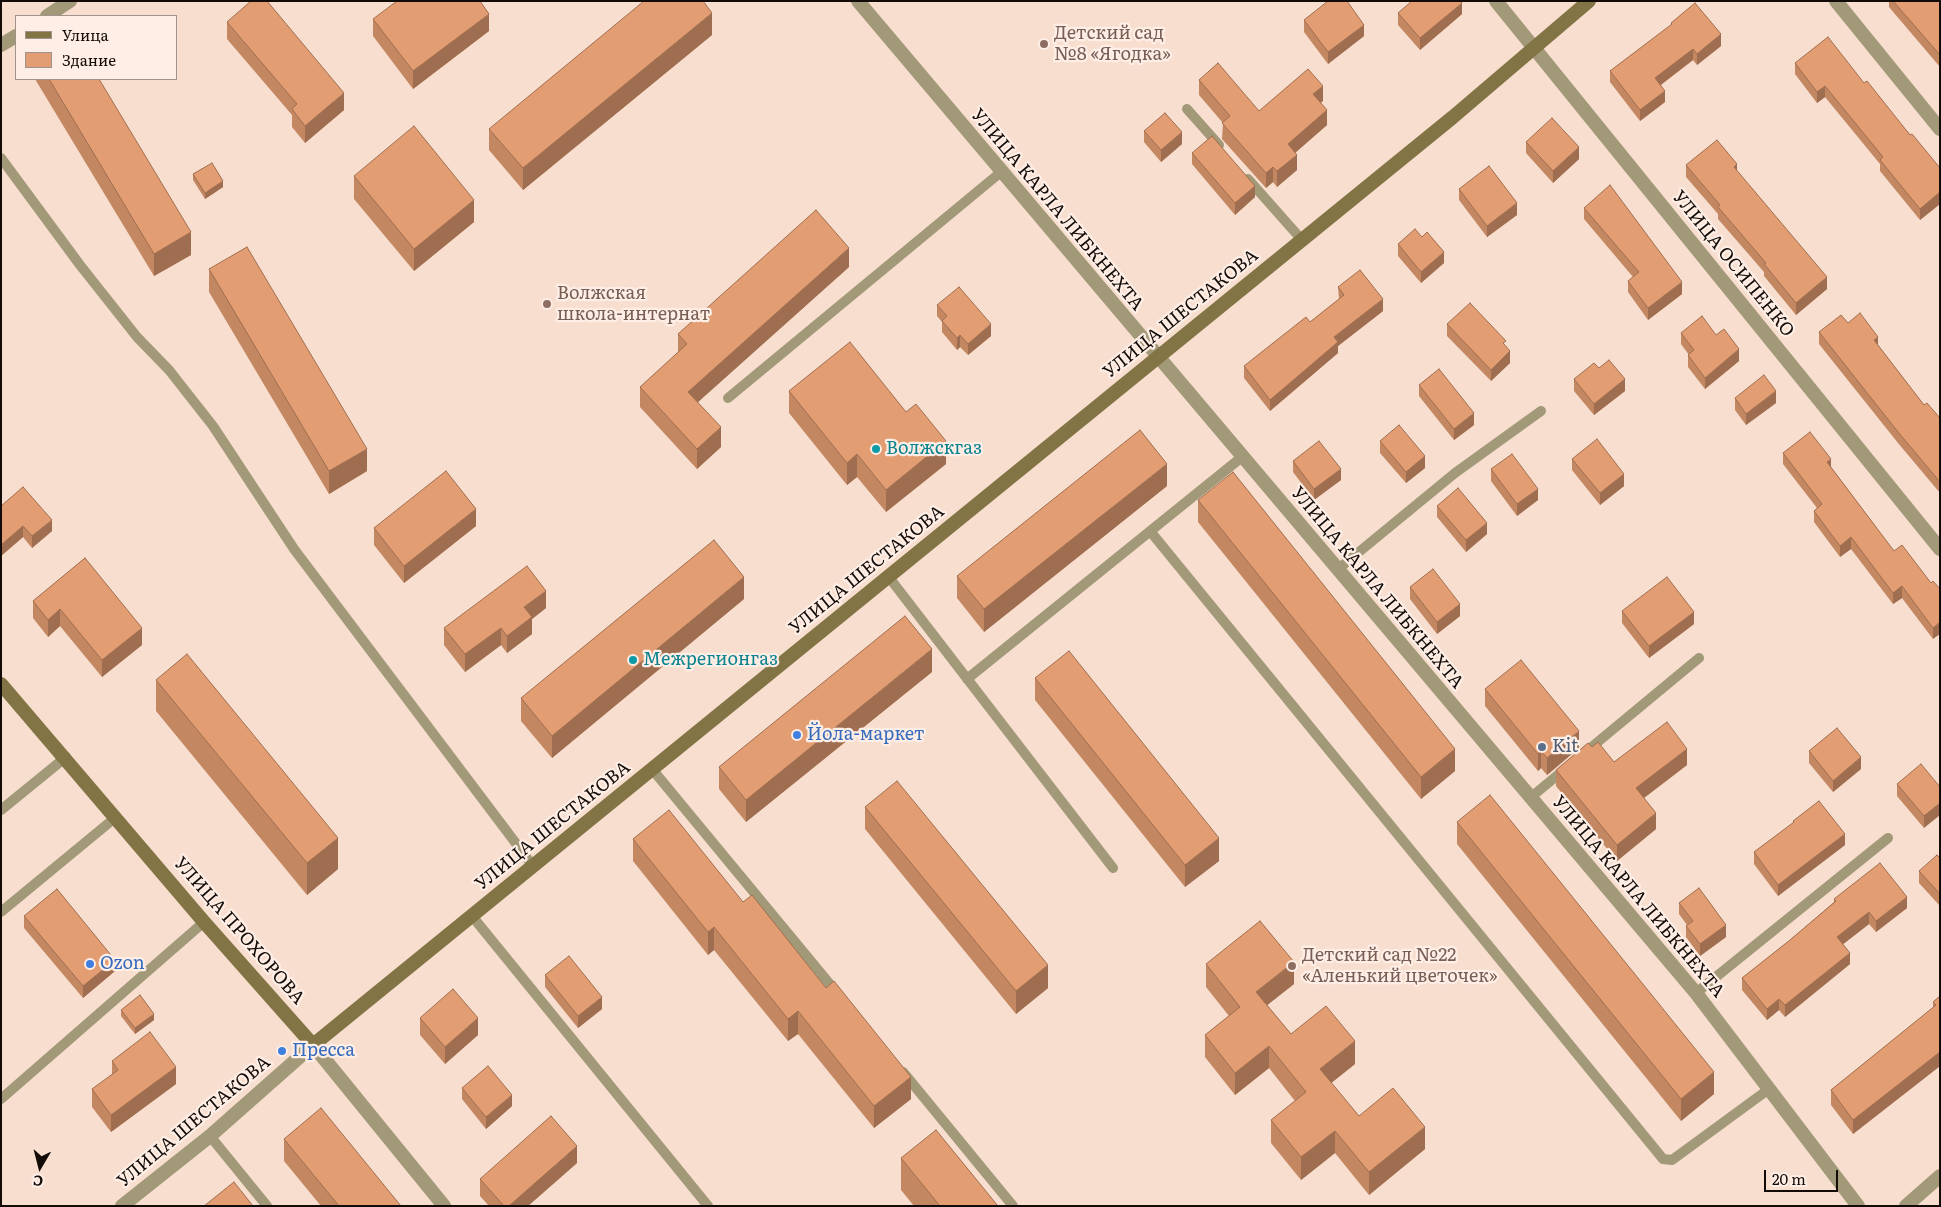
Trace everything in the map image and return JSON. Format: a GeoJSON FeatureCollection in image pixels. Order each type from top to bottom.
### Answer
{"type":"FeatureCollection","features":[{"type":"Feature","properties":{"kind":"main road","name":"УЛИЦА ШЕСТАКОВА"},"geometry":{"type":"LineString","coordinates":[[313,1045],[1302,240],[1589,1]]}},
{"type":"Feature","properties":{"kind":"main road","name":"УЛИЦА ПРОХОРОВА"},"geometry":{"type":"LineString","coordinates":[[1,684],[66,757],[204,922],[313,1045]]}},
{"type":"Feature","properties":{"kind":"street"},"geometry":{"type":"LineString","coordinates":[[49,15],[70,1]]}},
{"type":"Feature","properties":{"kind":"street","name":"УЛИЦА КАРЛА ЛИБКНЕХТА"},"geometry":{"type":"LineString","coordinates":[[858,1],[1696,993],[1858,1206]]}},
{"type":"Feature","properties":{"kind":"street","name":"УЛИЦА ОСИПЕНКО"},"geometry":{"type":"LineString","coordinates":[[1496,1],[1940,550]]}},
{"type":"Feature","properties":{"kind":"street"},"geometry":{"type":"LineString","coordinates":[[1836,1],[1940,129]]}},
{"type":"Feature","properties":{"kind":"street"},"geometry":{"type":"LineString","coordinates":[[1,45],[15,37]]}},
{"type":"Feature","properties":{"kind":"street","name":"УЛИЦА ШЕСТАКОВА"},"geometry":{"type":"LineString","coordinates":[[122,1206],[210,1136],[313,1045]]}},
{"type":"Feature","properties":{"kind":"street","name":"УЛИЦА ПРОХОРОВА"},"geometry":{"type":"LineString","coordinates":[[313,1045],[444,1206]]}},
{"type":"Feature","properties":{"kind":"street"},"geometry":{"type":"LineString","coordinates":[[1906,1206],[1940,1176]]}},
{"type":"Feature","properties":{"kind":"lane"},"geometry":{"type":"LineString","coordinates":[[1187,109],[1225,153]]}},
{"type":"Feature","properties":{"kind":"lane"},"geometry":{"type":"LineString","coordinates":[[1,158],[136,337],[169,370],[213,426],[294,549],[532,866]]}},
{"type":"Feature","properties":{"kind":"lane"},"geometry":{"type":"LineString","coordinates":[[728,398],[1001,172]]}},
{"type":"Feature","properties":{"kind":"lane"},"geometry":{"type":"LineString","coordinates":[[1244,174],[1302,240]]}},
{"type":"Feature","properties":{"kind":"lane"},"geometry":{"type":"LineString","coordinates":[[1337,570],[1455,473],[1541,411]]}},
{"type":"Feature","properties":{"kind":"lane"},"geometry":{"type":"LineString","coordinates":[[967,679],[1242,457]]}},
{"type":"Feature","properties":{"kind":"lane"},"geometry":{"type":"LineString","coordinates":[[1150,532],[1663,1158],[1672,1160],[1769,1089]]}},
{"type":"Feature","properties":{"kind":"lane"},"geometry":{"type":"LineString","coordinates":[[888,576],[1113,868]]}},
{"type":"Feature","properties":{"kind":"lane"},"geometry":{"type":"LineString","coordinates":[[1530,798],[1699,658]]}},
{"type":"Feature","properties":{"kind":"lane"},"geometry":{"type":"LineString","coordinates":[[1,810],[66,757]]}},
{"type":"Feature","properties":{"kind":"lane"},"geometry":{"type":"LineString","coordinates":[[652,769],[842,999]]}},
{"type":"Feature","properties":{"kind":"lane"},"geometry":{"type":"LineString","coordinates":[[1,912],[116,817]]}},
{"type":"Feature","properties":{"kind":"lane"},"geometry":{"type":"LineString","coordinates":[[1696,993],[1888,838]]}},
{"type":"Feature","properties":{"kind":"lane"},"geometry":{"type":"LineString","coordinates":[[472,916],[708,1206]]}},
{"type":"Feature","properties":{"kind":"lane"},"geometry":{"type":"LineString","coordinates":[[1,1099],[204,922]]}},
{"type":"Feature","properties":{"kind":"lane"},"geometry":{"type":"LineString","coordinates":[[899,1068],[1013,1206]]}},
{"type":"Feature","properties":{"kind":"lane"},"geometry":{"type":"LineString","coordinates":[[210,1136],[267,1206]]}},
{"type":"Feature","properties":{"kind":"building"},"geometry":{"type":"Polygon","coordinates":[[[251,1],[267,1],[344,93],[305,126],[292,109],[297,104],[227,22],[251,1]]]}},
{"type":"Feature","properties":{"kind":"building"},"geometry":{"type":"Polygon","coordinates":[[[397,1],[480,1],[489,14],[413,71],[373,19],[397,1]]]}},
{"type":"Feature","properties":{"kind":"building"},"geometry":{"type":"Polygon","coordinates":[[[644,1],[703,1],[712,13],[523,168],[489,129],[644,1]]]}},
{"type":"Feature","properties":{"kind":"building"},"geometry":{"type":"Polygon","coordinates":[[[1328,1],[1347,1],[1364,25],[1328,52],[1304,20],[1328,1]]]}},
{"type":"Feature","properties":{"kind":"building"},"geometry":{"type":"Polygon","coordinates":[[[1412,1],[1460,1],[1462,3],[1420,38],[1398,13],[1412,1]]]}},
{"type":"Feature","properties":{"kind":"building"},"geometry":{"type":"Polygon","coordinates":[[[1893,1],[1940,1],[1940,55],[1893,1]]]}},
{"type":"Feature","properties":{"kind":"building"},"geometry":{"type":"Polygon","coordinates":[[[1695,3],[1721,34],[1697,54],[1693,49],[1655,78],[1665,91],[1640,110],[1610,71],[1672,24],[1695,3]]]}},
{"type":"Feature","properties":{"kind":"building"},"geometry":{"type":"Polygon","coordinates":[[[1828,37],[1864,83],[1867,81],[1910,135],[1912,134],[1940,168],[1940,192],[1920,209],[1880,160],[1883,157],[1825,86],[1817,92],[1795,63],[1828,37]]]}},
{"type":"Feature","properties":{"kind":"building"},"geometry":{"type":"Polygon","coordinates":[[[1218,63],[1259,111],[1308,69],[1323,86],[1313,94],[1327,110],[1288,144],[1297,155],[1277,171],[1273,167],[1266,173],[1222,123],[1230,116],[1199,80],[1218,63]]]}},
{"type":"Feature","properties":{"kind":"building"},"geometry":{"type":"Polygon","coordinates":[[[50,80],[100,80],[191,232],[154,254],[50,80]]]}},
{"type":"Feature","properties":{"kind":"building"},"geometry":{"type":"Polygon","coordinates":[[[1165,113],[1182,132],[1161,150],[1144,131],[1165,113]]]}},
{"type":"Feature","properties":{"kind":"building"},"geometry":{"type":"Polygon","coordinates":[[[1552,118],[1579,147],[1553,171],[1526,142],[1552,118]]]}},
{"type":"Feature","properties":{"kind":"building"},"geometry":{"type":"Polygon","coordinates":[[[414,126],[474,200],[414,249],[354,176],[414,126]]]}},
{"type":"Feature","properties":{"kind":"building"},"geometry":{"type":"Polygon","coordinates":[[[1212,136],[1255,186],[1235,203],[1192,153],[1212,136]]]}},
{"type":"Feature","properties":{"kind":"building"},"geometry":{"type":"Polygon","coordinates":[[[1717,140],[1737,164],[1734,167],[1827,277],[1796,303],[1764,264],[1766,263],[1718,207],[1720,205],[1686,165],[1717,140]]]}},
{"type":"Feature","properties":{"kind":"building"},"geometry":{"type":"Polygon","coordinates":[[[212,163],[223,181],[205,193],[193,174],[212,163]]]}},
{"type":"Feature","properties":{"kind":"building"},"geometry":{"type":"Polygon","coordinates":[[[1489,166],[1517,203],[1487,226],[1459,189],[1489,166]]]}},
{"type":"Feature","properties":{"kind":"building"},"geometry":{"type":"Polygon","coordinates":[[[1610,185],[1682,282],[1648,308],[1628,281],[1639,272],[1584,208],[1610,185]]]}},
{"type":"Feature","properties":{"kind":"building"},"geometry":{"type":"Polygon","coordinates":[[[816,210],[849,248],[688,392],[721,427],[697,449],[640,387],[687,344],[678,334],[816,210]]]}},
{"type":"Feature","properties":{"kind":"building"},"geometry":{"type":"Polygon","coordinates":[[[1415,229],[1422,237],[1427,232],[1444,252],[1421,272],[1398,244],[1415,229]]]}},
{"type":"Feature","properties":{"kind":"building"},"geometry":{"type":"Polygon","coordinates":[[[247,247],[367,449],[329,471],[209,269],[247,247]]]}},
{"type":"Feature","properties":{"kind":"building"},"geometry":{"type":"Polygon","coordinates":[[[1360,270],[1383,299],[1334,337],[1338,342],[1270,400],[1244,366],[1306,317],[1310,322],[1344,295],[1338,287],[1360,270]]]}},
{"type":"Feature","properties":{"kind":"building"},"geometry":{"type":"Polygon","coordinates":[[[959,287],[991,324],[968,344],[960,335],[957,338],[942,321],[947,316],[937,305],[959,287]]]}},
{"type":"Feature","properties":{"kind":"building"},"geometry":{"type":"Polygon","coordinates":[[[1470,303],[1506,341],[1503,343],[1510,351],[1491,370],[1447,324],[1470,303]]]}},
{"type":"Feature","properties":{"kind":"building"},"geometry":{"type":"Polygon","coordinates":[[[1860,313],[1878,337],[1874,340],[1924,405],[1927,403],[1940,418],[1940,482],[1819,332],[1841,315],[1848,323],[1860,313]]]}},
{"type":"Feature","properties":{"kind":"building"},"geometry":{"type":"Polygon","coordinates":[[[1702,316],[1716,335],[1724,329],[1739,349],[1705,378],[1688,355],[1694,350],[1681,333],[1702,316]]]}},
{"type":"Feature","properties":{"kind":"building","name":"Волжскгаз"},"geometry":{"type":"Polygon","coordinates":[[[850,342],[906,412],[916,404],[946,441],[886,490],[857,454],[847,463],[789,391],[850,342]]]}},
{"type":"Feature","properties":{"kind":"building"},"geometry":{"type":"Polygon","coordinates":[[[1609,360],[1625,379],[1594,404],[1574,379],[1594,363],[1599,368],[1609,360]]]}},
{"type":"Feature","properties":{"kind":"building"},"geometry":{"type":"Polygon","coordinates":[[[1439,369],[1474,413],[1454,429],[1419,385],[1439,369]]]}},
{"type":"Feature","properties":{"kind":"building"},"geometry":{"type":"Polygon","coordinates":[[[1764,375],[1776,391],[1746,414],[1735,398],[1764,375]]]}},
{"type":"Feature","properties":{"kind":"building"},"geometry":{"type":"Polygon","coordinates":[[[1399,425],[1425,456],[1406,472],[1380,441],[1399,425]]]}},
{"type":"Feature","properties":{"kind":"building"},"geometry":{"type":"Polygon","coordinates":[[[1140,430],[1167,464],[984,609],[957,576],[1140,430]]]}},
{"type":"Feature","properties":{"kind":"building"},"geometry":{"type":"Polygon","coordinates":[[[1810,432],[1831,459],[1827,462],[1894,551],[1902,545],[1931,583],[1933,581],[1940,589],[1940,622],[1933,628],[1902,586],[1893,593],[1851,537],[1840,546],[1814,511],[1822,504],[1783,453],[1810,432]]]}},
{"type":"Feature","properties":{"kind":"building"},"geometry":{"type":"Polygon","coordinates":[[[1597,439],[1624,474],[1600,493],[1572,459],[1597,439]]]}},
{"type":"Feature","properties":{"kind":"building"},"geometry":{"type":"Polygon","coordinates":[[[1319,441],[1341,469],[1314,489],[1293,461],[1319,441]]]}},
{"type":"Feature","properties":{"kind":"building"},"geometry":{"type":"Polygon","coordinates":[[[1512,454],[1538,489],[1517,504],[1491,469],[1512,454]]]}},
{"type":"Feature","properties":{"kind":"building"},"geometry":{"type":"Polygon","coordinates":[[[446,471],[476,509],[404,566],[374,528],[446,471]]]}},
{"type":"Feature","properties":{"kind":"building"},"geometry":{"type":"Polygon","coordinates":[[[1233,472],[1455,749],[1421,777],[1198,500],[1233,472]]]}},
{"type":"Feature","properties":{"kind":"building"},"geometry":{"type":"Polygon","coordinates":[[[23,487],[52,520],[32,536],[23,526],[1,545],[1,506],[23,487]]]}},
{"type":"Feature","properties":{"kind":"building"},"geometry":{"type":"Polygon","coordinates":[[[1458,488],[1487,523],[1466,540],[1437,506],[1458,488]]]}},
{"type":"Feature","properties":{"kind":"building","name":"Межрегионгаз"},"geometry":{"type":"Polygon","coordinates":[[[714,540],[744,577],[552,736],[521,698],[714,540]]]}},
{"type":"Feature","properties":{"kind":"building"},"geometry":{"type":"Polygon","coordinates":[[[85,558],[142,628],[102,660],[60,609],[48,620],[33,601],[85,558]]]}},
{"type":"Feature","properties":{"kind":"building"},"geometry":{"type":"Polygon","coordinates":[[[527,566],[546,591],[524,607],[532,617],[507,636],[501,628],[465,654],[444,628],[527,566]]]}},
{"type":"Feature","properties":{"kind":"building"},"geometry":{"type":"Polygon","coordinates":[[[1433,569],[1460,604],[1437,622],[1410,587],[1433,569]]]}},
{"type":"Feature","properties":{"kind":"building"},"geometry":{"type":"Polygon","coordinates":[[[1667,577],[1694,612],[1649,646],[1622,611],[1667,577]]]}},
{"type":"Feature","properties":{"kind":"building"},"geometry":{"type":"Polygon","coordinates":[[[905,616],[932,649],[746,800],[719,767],[905,616]]]}},
{"type":"Feature","properties":{"kind":"building"},"geometry":{"type":"Polygon","coordinates":[[[1069,651],[1219,838],[1185,865],[1035,678],[1069,651]]]}},
{"type":"Feature","properties":{"kind":"building"},"geometry":{"type":"Polygon","coordinates":[[[187,654],[338,838],[307,863],[156,680],[187,654]]]}},
{"type":"Feature","properties":{"kind":"building"},"geometry":{"type":"Polygon","coordinates":[[[1521,660],[1579,731],[1547,758],[1541,751],[1538,754],[1485,689],[1521,660]]]}},
{"type":"Feature","properties":{"kind":"building"},"geometry":{"type":"Polygon","coordinates":[[[1667,722],[1687,749],[1636,788],[1656,813],[1617,845],[1556,770],[1588,743],[1592,747],[1598,742],[1614,762],[1667,722]]]}},
{"type":"Feature","properties":{"kind":"building"},"geometry":{"type":"Polygon","coordinates":[[[1837,728],[1861,757],[1833,781],[1809,751],[1837,728]]]}},
{"type":"Feature","properties":{"kind":"building"},"geometry":{"type":"Polygon","coordinates":[[[1921,764],[1940,787],[1940,803],[1924,816],[1897,784],[1921,764]]]}},
{"type":"Feature","properties":{"kind":"building"},"geometry":{"type":"Polygon","coordinates":[[[897,781],[1048,965],[1016,991],[865,807],[897,781]]]}},
{"type":"Feature","properties":{"kind":"building"},"geometry":{"type":"Polygon","coordinates":[[[1490,795],[1714,1072],[1681,1099],[1457,822],[1490,795]]]}},
{"type":"Feature","properties":{"kind":"building"},"geometry":{"type":"Polygon","coordinates":[[[1819,801],[1845,834],[1778,885],[1754,852],[1819,801]]]}},
{"type":"Feature","properties":{"kind":"building"},"geometry":{"type":"Polygon","coordinates":[[[669,810],[743,902],[752,895],[826,988],[834,981],[911,1077],[874,1106],[798,1011],[788,1019],[714,927],[708,932],[633,839],[669,810]]]}},
{"type":"Feature","properties":{"kind":"building"},"geometry":{"type":"Polygon","coordinates":[[[1937,855],[1940,858],[1940,894],[1919,871],[1937,855]]]}},
{"type":"Feature","properties":{"kind":"building"},"geometry":{"type":"Polygon","coordinates":[[[1880,863],[1907,897],[1876,921],[1869,912],[1837,937],[1850,953],[1785,1005],[1779,999],[1767,1009],[1742,978],[1836,901],[1834,899],[1880,863]]]}},
{"type":"Feature","properties":{"kind":"building"},"geometry":{"type":"Polygon","coordinates":[[[1699,888],[1726,925],[1700,944],[1686,926],[1693,921],[1679,903],[1699,888]]]}},
{"type":"Feature","properties":{"kind":"building"},"geometry":{"type":"Polygon","coordinates":[[[57,889],[115,960],[83,986],[24,916],[57,889]]]}},
{"type":"Feature","properties":{"kind":"building"},"geometry":{"type":"Polygon","coordinates":[[[1260,921],[1294,962],[1256,992],[1291,1034],[1326,1006],[1355,1041],[1320,1069],[1359,1116],[1393,1088],[1425,1127],[1369,1172],[1335,1131],[1301,1157],[1271,1120],[1306,1092],[1269,1046],[1235,1073],[1205,1035],[1240,1007],[1206,964],[1260,921]]]}},
{"type":"Feature","properties":{"kind":"building"},"geometry":{"type":"Polygon","coordinates":[[[569,956],[602,997],[578,1016],[545,975],[569,956]]]}},
{"type":"Feature","properties":{"kind":"building"},"geometry":{"type":"Polygon","coordinates":[[[453,989],[478,1018],[445,1047],[420,1018],[453,989]]]}},
{"type":"Feature","properties":{"kind":"building"},"geometry":{"type":"Polygon","coordinates":[[[140,995],[154,1014],[135,1028],[121,1010],[140,995]]]}},
{"type":"Feature","properties":{"kind":"building"},"geometry":{"type":"Polygon","coordinates":[[[1940,996],[1940,1052],[1853,1120],[1831,1090],[1936,1005],[1933,1002],[1940,996]]]}},
{"type":"Feature","properties":{"kind":"building"},"geometry":{"type":"Polygon","coordinates":[[[150,1032],[176,1067],[111,1115],[92,1089],[118,1070],[112,1061],[150,1032]]]}},
{"type":"Feature","properties":{"kind":"building"},"geometry":{"type":"Polygon","coordinates":[[[488,1066],[512,1095],[486,1117],[462,1088],[488,1066]]]}},
{"type":"Feature","properties":{"kind":"building"},"geometry":{"type":"Polygon","coordinates":[[[321,1108],[401,1206],[339,1206],[284,1139],[321,1108]]]}},
{"type":"Feature","properties":{"kind":"building"},"geometry":{"type":"Polygon","coordinates":[[[551,1116],[577,1146],[509,1206],[504,1206],[480,1179],[551,1116]]]}},
{"type":"Feature","properties":{"kind":"building"},"geometry":{"type":"Polygon","coordinates":[[[936,1130],[998,1206],[940,1206],[901,1158],[936,1130]]]}},
{"type":"Feature","properties":{"kind":"building"},"geometry":{"type":"Polygon","coordinates":[[[234,1182],[253,1206],[204,1206],[234,1182]]]}},
{"type":"Feature","properties":{"kind":"place","name":"Детский сад №8 «Ягодка»"},"geometry":{"type":"Point","coordinates":[1044,44]}},
{"type":"Feature","properties":{"kind":"place","name":"Волжская школа-интернат"},"geometry":{"type":"Point","coordinates":[547,304]}},
{"type":"Feature","properties":{"kind":"place","name":"Волжскгаз"},"geometry":{"type":"Point","coordinates":[876,449]}},
{"type":"Feature","properties":{"kind":"place","name":"Межрегионгаз"},"geometry":{"type":"Point","coordinates":[633,660]}},
{"type":"Feature","properties":{"kind":"place","name":"Йола-маркет"},"geometry":{"type":"Point","coordinates":[797,735]}},
{"type":"Feature","properties":{"kind":"place","name":"Kit"},"geometry":{"type":"Point","coordinates":[1542,747]}},
{"type":"Feature","properties":{"kind":"place","name":"Ozon"},"geometry":{"type":"Point","coordinates":[90,964]}},
{"type":"Feature","properties":{"kind":"place","name":"Детский сад №22 «Аленький цветочек»"},"geometry":{"type":"Point","coordinates":[1292,966]}},
{"type":"Feature","properties":{"kind":"place","name":"Пресса"},"geometry":{"type":"Point","coordinates":[282,1051]}}]}
